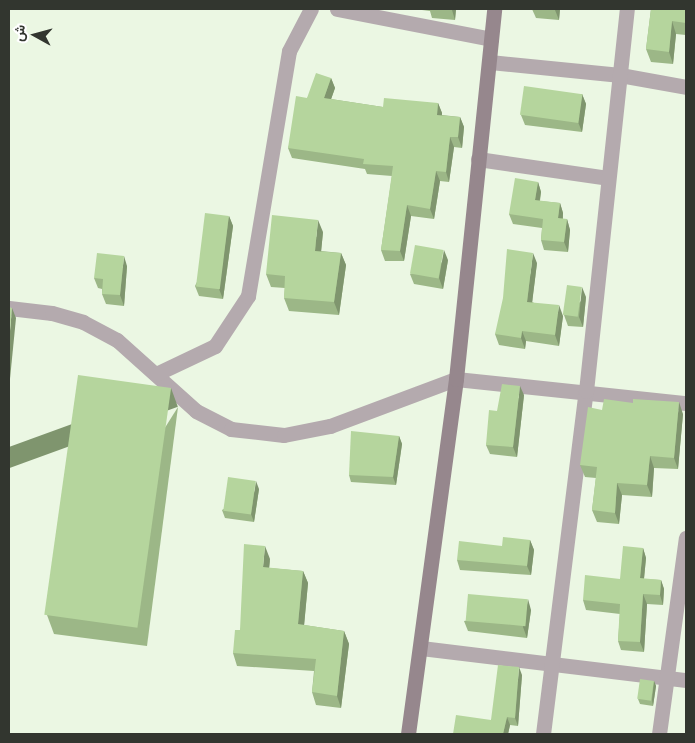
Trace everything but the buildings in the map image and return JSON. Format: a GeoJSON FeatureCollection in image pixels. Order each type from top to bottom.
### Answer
{"type":"FeatureCollection","features":[{"type":"Feature","properties":{"kind":"street"},"geometry":{"type":"LineString","coordinates":[[156,374],[215,346],[248,296],[289,52],[311,9]]}},
{"type":"Feature","properties":{"kind":"street"},"geometry":{"type":"LineString","coordinates":[[337,9],[491,39]]}},
{"type":"Feature","properties":{"kind":"street"},"geometry":{"type":"LineString","coordinates":[[408,734],[456,379],[494,9]]}},
{"type":"Feature","properties":{"kind":"street"},"geometry":{"type":"LineString","coordinates":[[543,734],[586,391],[627,9]]}},
{"type":"Feature","properties":{"kind":"street"},"geometry":{"type":"LineString","coordinates":[[490,62],[620,75],[686,87]]}},
{"type":"Feature","properties":{"kind":"street"},"geometry":{"type":"LineString","coordinates":[[478,159],[608,178]]}},
{"type":"Feature","properties":{"kind":"street"},"geometry":{"type":"LineString","coordinates":[[9,308],[52,313],[83,322],[118,340],[196,411],[231,429],[284,435],[330,426],[456,379],[586,391],[686,403]]}},
{"type":"Feature","properties":{"kind":"street"},"geometry":{"type":"LineString","coordinates":[[659,734],[686,538]]}},
{"type":"Feature","properties":{"kind":"street"},"geometry":{"type":"LineString","coordinates":[[420,648],[686,680]]}}]}
